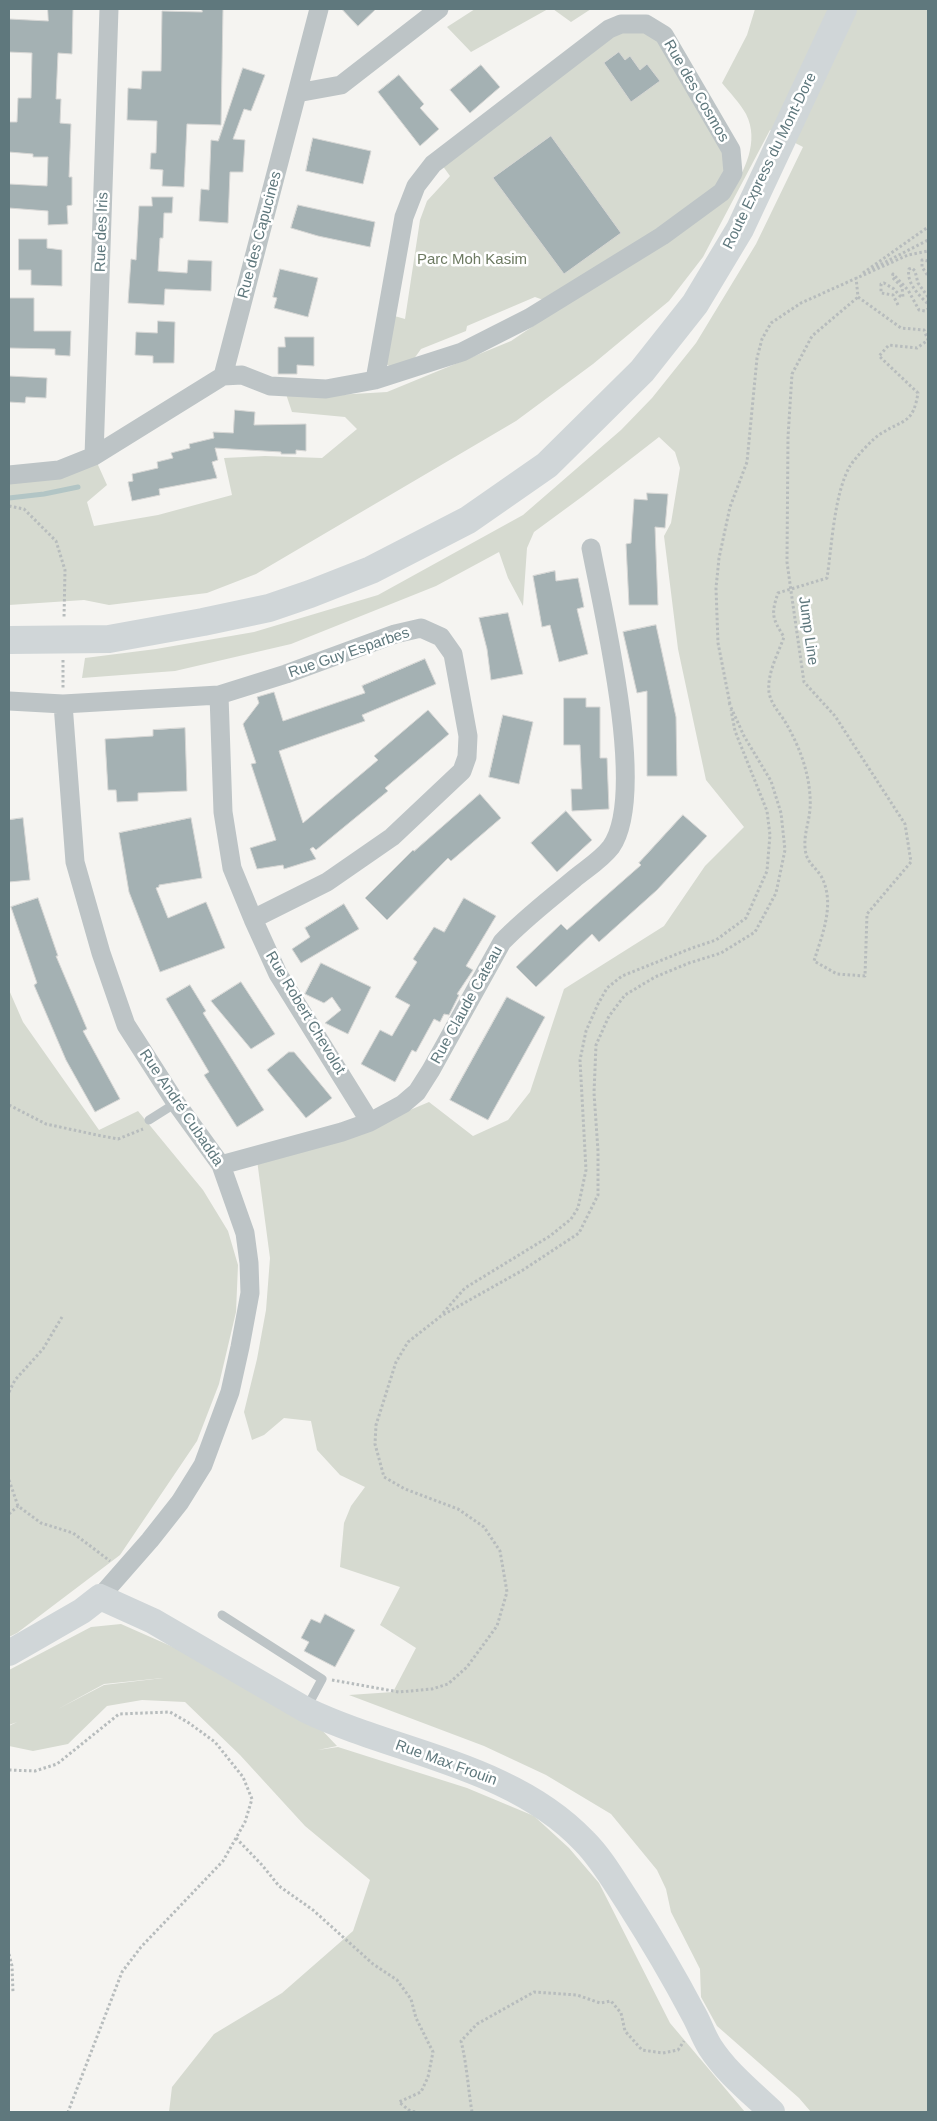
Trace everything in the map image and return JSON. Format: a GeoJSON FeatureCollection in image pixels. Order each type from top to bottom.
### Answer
{"type":"FeatureCollection","features":[{"type":"Feature","properties":{"kind":"main road","name":"Route Express du Mont-Dore"},"geometry":{"type":"LineString","coordinates":[[20,640],[109,639],[269,608],[371,570],[468,520],[547,465],[642,371],[694,304],[740,229],[843,9]]}},
{"type":"Feature","properties":{"kind":"street","name":"Rue des Iris"},"geometry":{"type":"LineString","coordinates":[[94,456],[109,9]]}},
{"type":"Feature","properties":{"kind":"street","name":"Rue des Capucines"},"geometry":{"type":"LineString","coordinates":[[223,376],[319,9]]}},
{"type":"Feature","properties":{"kind":"street"},"geometry":{"type":"LineString","coordinates":[[297,93],[341,85],[440,9]]}},
{"type":"Feature","properties":{"kind":"street","name":"Rue des Cosmos"},"geometry":{"type":"LineString","coordinates":[[223,376],[242,375],[270,386],[326,389],[375,380],[462,352],[529,318],[662,236],[722,192],[733,173],[731,150],[664,35],[646,24],[621,24],[609,29],[432,164],[416,186],[404,217],[375,380]]}},
{"type":"Feature","properties":{"kind":"street"},"geometry":{"type":"LineString","coordinates":[[9,475],[59,470],[94,456],[223,376]]}},
{"type":"Feature","properties":{"kind":"street","name":"Rue Claude Cateau"},"geometry":{"type":"LineString","coordinates":[[221,1165],[342,1132],[370,1122],[403,1104],[417,1092],[482,982],[502,942],[519,924],[597,861],[611,847],[619,832],[624,813],[625,795],[621,708],[591,548]]}},
{"type":"Feature","properties":{"kind":"street","name":"Rue Guy Esparbes"},"geometry":{"type":"LineString","coordinates":[[9,701],[63,704],[219,695],[286,674],[395,634],[421,628],[440,637],[453,654],[468,736],[467,757],[462,771],[392,837],[327,882],[252,919]]}},
{"type":"Feature","properties":{"kind":"street","name":"Rue Robert Chevolot"},"geometry":{"type":"LineString","coordinates":[[219,695],[223,812],[232,868],[252,919],[278,974],[370,1122]]}},
{"type":"Feature","properties":{"kind":"street","name":"Rue André Cubadda"},"geometry":{"type":"LineString","coordinates":[[63,704],[74,862],[100,953],[126,1025],[176,1103],[221,1165],[245,1233],[249,1263],[250,1293],[236,1365],[221,1419],[203,1465],[180,1502],[100,1597]]}},
{"type":"Feature","properties":{"kind":"street"},"geometry":{"type":"LineString","coordinates":[[9,1653],[82,1612],[100,1597]]}},
{"type":"Feature","properties":{"kind":"street","name":"Rue Max Frouin"},"geometry":{"type":"LineString","coordinates":[[100,1597],[153,1621],[306,1710],[330,1721],[477,1772],[511,1788],[554,1814],[584,1840],[604,1864],[654,1943],[710,2046],[733,2075],[772,2112]]}},
{"type":"Feature","properties":{"kind":"lane"},"geometry":{"type":"LineString","coordinates":[[149,1120],[176,1103]]}},
{"type":"Feature","properties":{"kind":"lane"},"geometry":{"type":"LineString","coordinates":[[222,1615],[322,1679],[306,1710]]}},
{"type":"Feature","properties":{"kind":"path"},"geometry":{"type":"LineString","coordinates":[[856,277],[928,227]]}},
{"type":"Feature","properties":{"kind":"path"},"geometry":{"type":"LineString","coordinates":[[441,1316],[465,1288],[550,1236],[571,1219],[578,1208],[586,1170],[580,1060],[586,1031],[607,988],[622,976],[716,940],[746,918],[767,872],[770,835],[767,811],[735,731],[718,643],[716,588],[719,558],[730,507],[747,462],[757,358],[762,338],[771,323],[793,308],[928,240]]}},
{"type":"Feature","properties":{"kind":"path"},"geometry":{"type":"LineString","coordinates":[[856,277],[908,256],[928,251]]}},
{"type":"Feature","properties":{"kind":"path"},"geometry":{"type":"LineString","coordinates":[[928,262],[922,260],[922,267],[928,276]]}},
{"type":"Feature","properties":{"kind":"path"},"geometry":{"type":"LineString","coordinates":[[928,297],[918,283],[915,271],[912,268],[909,269],[908,274],[913,287],[928,304]]}},
{"type":"Feature","properties":{"kind":"path"},"geometry":{"type":"LineString","coordinates":[[898,305],[893,295],[881,293],[881,284],[884,283],[894,289],[900,296],[903,296],[902,287],[892,277],[893,274],[908,290],[918,310],[925,311],[928,309]]}},
{"type":"Feature","properties":{"kind":"path"},"geometry":{"type":"LineString","coordinates":[[856,277],[858,297]]}},
{"type":"Feature","properties":{"kind":"path","name":"Jump Line"},"geometry":{"type":"LineString","coordinates":[[858,297],[812,336],[792,374],[788,438],[786,562],[790,586],[791,591],[804,682],[835,716],[905,824],[911,862],[867,914],[865,976],[836,974],[814,961],[826,921],[828,894],[820,876],[809,863],[805,848],[810,809],[807,772],[795,741],[773,704],[769,691],[771,672],[784,637],[772,612],[778,593],[827,578],[838,502],[850,466],[881,433],[902,424],[915,408],[918,393],[879,356],[889,345],[918,348],[928,340],[924,330],[901,328],[858,297]]}},
{"type":"Feature","properties":{"kind":"path"},"geometry":{"type":"LineString","coordinates":[[9,506],[24,509],[56,541],[64,570],[64,626]]}},
{"type":"Feature","properties":{"kind":"path"},"geometry":{"type":"LineString","coordinates":[[63,654],[63,704]]}},
{"type":"Feature","properties":{"kind":"path"},"geometry":{"type":"LineString","coordinates":[[322,1679],[399,1692],[448,1684],[467,1667],[497,1626],[507,1592],[500,1551],[484,1527],[458,1509],[405,1489],[384,1476],[375,1444],[376,1425],[396,1362],[408,1342],[441,1316],[522,1270],[579,1233],[598,1194],[598,1151],[594,1093],[596,1044],[609,1016],[625,995],[655,977],[689,963],[722,953],[755,932],[776,893],[785,850],[781,813],[771,781],[744,736],[729,703]]}},
{"type":"Feature","properties":{"kind":"path"},"geometry":{"type":"LineString","coordinates":[[9,1106],[46,1124],[118,1138],[142,1131],[149,1120]]}},
{"type":"Feature","properties":{"kind":"path"},"geometry":{"type":"LineString","coordinates":[[9,1392],[15,1380],[43,1349],[62,1317]]}},
{"type":"Feature","properties":{"kind":"path"},"geometry":{"type":"LineString","coordinates":[[9,1480],[18,1506],[41,1523],[73,1533],[123,1571]]}},
{"type":"Feature","properties":{"kind":"path"},"geometry":{"type":"LineString","coordinates":[[9,1514],[18,1506]]}},
{"type":"Feature","properties":{"kind":"path"},"geometry":{"type":"LineString","coordinates":[[9,1770],[35,1770],[57,1764],[120,1714],[170,1712],[215,1742],[243,1777],[252,1799],[245,1822],[224,1861],[142,1947],[122,1972],[68,2112]]}},
{"type":"Feature","properties":{"kind":"path"},"geometry":{"type":"LineString","coordinates":[[236,1838],[279,1886],[313,1910],[373,1964],[397,1980],[411,1999],[416,2018],[433,2052],[428,2077],[421,2092],[399,2102],[410,2111],[416,2112]]}},
{"type":"Feature","properties":{"kind":"path"},"geometry":{"type":"LineString","coordinates":[[9,1954],[12,1966],[13,1993]]}},
{"type":"Feature","properties":{"kind":"path"},"geometry":{"type":"LineString","coordinates":[[472,2112],[467,2085],[467,2063],[460,2041],[477,2024],[534,1992],[577,1995],[600,2003],[611,2001],[620,2013],[625,2031],[642,2050],[663,2053],[678,2050],[696,2018]]}},
{"type":"Feature","properties":{"kind":"green space"},"geometry":{"type":"Polygon","coordinates":[[[475,9],[548,9],[471,52],[447,27],[475,9]]]}},
{"type":"Feature","properties":{"kind":"green space"},"geometry":{"type":"Polygon","coordinates":[[[553,9],[591,9],[571,22],[553,9]]]}},
{"type":"Feature","properties":{"kind":"green space"},"geometry":{"type":"Polygon","coordinates":[[[755,9],[928,9],[928,2112],[811,2112],[799,2098],[717,2026],[701,1997],[700,1969],[671,1912],[666,1889],[657,1870],[611,1814],[546,1775],[484,1746],[349,1695],[393,1692],[416,1648],[380,1625],[400,1587],[340,1567],[344,1523],[351,1506],[365,1487],[340,1475],[317,1450],[311,1421],[284,1418],[264,1435],[252,1440],[244,1412],[257,1359],[266,1310],[270,1258],[257,1160],[353,1134],[429,1102],[473,1136],[508,1120],[530,1092],[564,989],[664,926],[705,866],[744,827],[706,780],[678,649],[664,536],[671,523],[680,468],[675,452],[659,437],[534,532],[527,548],[523,606],[508,578],[499,552],[436,586],[291,644],[175,671],[82,678],[85,658],[156,649],[254,632],[378,595],[523,515],[621,430],[652,398],[696,343],[756,244],[803,147],[770,130],[703,257],[669,301],[593,364],[516,421],[256,574],[207,593],[109,605],[84,600],[9,605],[9,475],[94,456],[107,485],[87,502],[94,526],[158,515],[232,495],[224,458],[265,456],[322,458],[357,429],[345,417],[292,412],[286,394],[319,396],[387,392],[511,341],[730,194],[749,156],[751,135],[746,114],[722,83],[747,35],[755,9]]]}},
{"type":"Feature","properties":{"kind":"green space","name":"Parc Moh Kasim"},"geometry":{"type":"Polygon","coordinates":[[[615,30],[647,31],[661,41],[728,153],[721,187],[549,302],[535,297],[467,326],[466,331],[421,349],[411,363],[392,368],[386,364],[391,315],[405,319],[420,220],[427,201],[450,176],[442,165],[615,30]]]}},
{"type":"Feature","properties":{"kind":"green space"},"geometry":{"type":"Polygon","coordinates":[[[9,990],[23,1022],[99,1130],[138,1111],[203,1190],[228,1231],[238,1265],[236,1312],[219,1384],[197,1441],[120,1555],[17,1633],[9,1637],[9,990]]]}},
{"type":"Feature","properties":{"kind":"green space"},"geometry":{"type":"Polygon","coordinates":[[[121,1624],[173,1647],[319,1727],[337,1746],[318,1750],[338,1747],[467,1788],[534,1816],[569,1848],[599,1883],[670,2023],[745,2112],[169,2112],[172,2087],[214,2034],[282,1993],[353,1931],[370,1880],[305,1826],[240,1755],[185,1702],[142,1700],[107,1706],[68,1744],[33,1751],[9,1746],[9,1726],[17,1722],[9,1725],[9,1670],[91,1627],[121,1624]],[[163,1678],[104,1684],[58,1709],[104,1685],[163,1678]]]}},
{"type":"Feature","properties":{"kind":"building"},"geometry":{"type":"Polygon","coordinates":[[[48,9],[73,9],[72,54],[58,53],[56,99],[61,99],[60,123],[71,124],[69,177],[72,177],[72,205],[67,206],[68,224],[48,225],[48,211],[9,208],[9,184],[47,186],[48,157],[33,157],[33,154],[9,152],[9,122],[17,122],[18,98],[31,98],[32,53],[9,52],[9,19],[48,21],[48,9]]]}},
{"type":"Feature","properties":{"kind":"building"},"geometry":{"type":"Polygon","coordinates":[[[202,9],[223,9],[221,125],[187,124],[184,187],[162,186],[163,170],[150,169],[151,153],[156,153],[157,121],[127,120],[128,88],[141,89],[142,71],[161,71],[162,11],[202,12],[202,9]]]}},
{"type":"Feature","properties":{"kind":"building"},"geometry":{"type":"Polygon","coordinates":[[[342,9],[376,9],[358,26],[342,9]]]}},
{"type":"Feature","properties":{"kind":"building"},"geometry":{"type":"Polygon","coordinates":[[[619,52],[625,60],[630,56],[640,70],[647,64],[660,81],[631,102],[604,63],[619,52]]]}},
{"type":"Feature","properties":{"kind":"building"},"geometry":{"type":"Polygon","coordinates":[[[481,65],[500,87],[470,113],[450,90],[481,65]]]}},
{"type":"Feature","properties":{"kind":"building"},"geometry":{"type":"Polygon","coordinates":[[[243,68],[265,75],[251,111],[244,109],[233,139],[245,140],[243,172],[230,172],[228,223],[199,221],[201,189],[209,190],[211,140],[218,141],[243,68]]]}},
{"type":"Feature","properties":{"kind":"building"},"geometry":{"type":"Polygon","coordinates":[[[399,75],[424,104],[420,108],[439,129],[420,146],[378,92],[399,75]]]}},
{"type":"Feature","properties":{"kind":"building"},"geometry":{"type":"Polygon","coordinates":[[[551,136],[621,233],[564,274],[493,178],[551,136]]]}},
{"type":"Feature","properties":{"kind":"building"},"geometry":{"type":"Polygon","coordinates":[[[313,138],[371,151],[363,184],[306,171],[313,138]]]}},
{"type":"Feature","properties":{"kind":"building"},"geometry":{"type":"Polygon","coordinates":[[[152,197],[173,197],[172,213],[164,213],[163,238],[160,238],[158,271],[187,273],[188,260],[212,261],[211,291],[165,289],[164,305],[128,303],[131,259],[136,260],[139,206],[152,206],[152,197]]]}},
{"type":"Feature","properties":{"kind":"building"},"geometry":{"type":"Polygon","coordinates":[[[298,205],[375,222],[370,247],[291,228],[298,205]]]}},
{"type":"Feature","properties":{"kind":"building"},"geometry":{"type":"Polygon","coordinates":[[[19,239],[47,239],[47,248],[62,250],[62,286],[31,285],[31,270],[19,270],[19,239]]]}},
{"type":"Feature","properties":{"kind":"building"},"geometry":{"type":"Polygon","coordinates":[[[280,269],[318,278],[308,317],[274,308],[277,298],[273,297],[280,269]]]}},
{"type":"Feature","properties":{"kind":"building"},"geometry":{"type":"Polygon","coordinates":[[[9,298],[34,298],[34,331],[71,331],[70,356],[55,355],[55,349],[9,348],[9,298]]]}},
{"type":"Feature","properties":{"kind":"building"},"geometry":{"type":"Polygon","coordinates":[[[158,321],[175,322],[174,363],[153,363],[153,356],[135,355],[136,332],[157,333],[158,321]]]}},
{"type":"Feature","properties":{"kind":"building"},"geometry":{"type":"Polygon","coordinates":[[[285,337],[314,337],[314,366],[297,365],[297,374],[278,374],[278,347],[285,347],[285,337]]]}},
{"type":"Feature","properties":{"kind":"building"},"geometry":{"type":"Polygon","coordinates":[[[9,376],[47,378],[46,398],[26,397],[25,403],[9,402],[9,376]]]}},
{"type":"Feature","properties":{"kind":"building"},"geometry":{"type":"Polygon","coordinates":[[[235,410],[255,412],[254,425],[306,424],[306,451],[296,450],[296,454],[281,454],[281,452],[215,448],[218,460],[212,462],[217,478],[159,489],[160,495],[132,501],[128,482],[133,481],[132,474],[158,468],[157,462],[173,458],[171,453],[190,448],[189,444],[214,438],[213,432],[233,433],[235,410]]]}},
{"type":"Feature","properties":{"kind":"building"},"geometry":{"type":"Polygon","coordinates":[[[647,493],[668,494],[665,528],[655,527],[658,605],[629,605],[626,544],[631,543],[634,499],[647,500],[647,493]]]}},
{"type":"Feature","properties":{"kind":"building"},"geometry":{"type":"Polygon","coordinates":[[[555,571],[556,581],[578,578],[584,607],[577,609],[588,654],[559,662],[550,625],[542,627],[533,576],[555,571]]]}},
{"type":"Feature","properties":{"kind":"building"},"geometry":{"type":"Polygon","coordinates":[[[508,613],[523,674],[491,680],[487,649],[479,618],[508,613]]]}},
{"type":"Feature","properties":{"kind":"building"},"geometry":{"type":"Polygon","coordinates":[[[656,625],[676,717],[677,776],[647,776],[647,691],[637,693],[623,632],[656,625]]]}},
{"type":"Feature","properties":{"kind":"building"},"geometry":{"type":"Polygon","coordinates":[[[425,659],[436,684],[362,715],[365,721],[279,751],[303,823],[378,760],[374,756],[428,710],[449,734],[385,788],[388,791],[316,850],[313,847],[310,849],[316,859],[284,869],[283,865],[257,869],[250,848],[276,840],[251,764],[256,763],[243,724],[259,703],[257,697],[274,692],[283,721],[365,693],[362,686],[425,659]]]}},
{"type":"Feature","properties":{"kind":"building"},"geometry":{"type":"Polygon","coordinates":[[[564,698],[586,698],[586,707],[600,707],[600,758],[607,758],[609,809],[572,811],[571,789],[582,789],[580,745],[564,745],[564,698]]]}},
{"type":"Feature","properties":{"kind":"building"},"geometry":{"type":"Polygon","coordinates":[[[503,715],[533,722],[519,784],[489,777],[503,715]]]}},
{"type":"Feature","properties":{"kind":"building"},"geometry":{"type":"Polygon","coordinates":[[[185,728],[187,791],[138,793],[138,801],[117,802],[116,790],[108,790],[105,739],[153,736],[153,730],[185,728]]]}},
{"type":"Feature","properties":{"kind":"building"},"geometry":{"type":"Polygon","coordinates":[[[480,794],[501,818],[451,861],[448,858],[387,920],[365,898],[413,850],[480,794]]]}},
{"type":"Feature","properties":{"kind":"building"},"geometry":{"type":"Polygon","coordinates":[[[566,811],[592,840],[557,872],[531,843],[566,811]]]}},
{"type":"Feature","properties":{"kind":"building"},"geometry":{"type":"Polygon","coordinates":[[[683,815],[707,836],[657,890],[599,942],[592,934],[536,987],[516,967],[561,924],[567,930],[641,865],[639,863],[683,815]]]}},
{"type":"Feature","properties":{"kind":"building"},"geometry":{"type":"Polygon","coordinates":[[[23,818],[30,880],[9,882],[9,820],[23,818]]]}},
{"type":"Feature","properties":{"kind":"building"},"geometry":{"type":"Polygon","coordinates":[[[191,818],[202,878],[159,885],[156,888],[168,918],[206,902],[225,948],[160,972],[129,892],[119,833],[191,818]]]}},
{"type":"Feature","properties":{"kind":"building"},"geometry":{"type":"Polygon","coordinates":[[[38,898],[58,956],[56,956],[87,1029],[83,1031],[120,1099],[95,1112],[66,1060],[34,985],[37,983],[11,907],[38,898]]]}},
{"type":"Feature","properties":{"kind":"building"},"geometry":{"type":"Polygon","coordinates":[[[464,898],[496,916],[466,966],[473,970],[457,994],[459,995],[449,1015],[444,1014],[440,1022],[434,1019],[416,1052],[412,1050],[395,1082],[361,1064],[380,1030],[392,1036],[410,1005],[395,997],[417,962],[413,959],[434,927],[444,932],[464,898]]]}},
{"type":"Feature","properties":{"kind":"building"},"geometry":{"type":"Polygon","coordinates":[[[344,904],[359,929],[301,963],[292,949],[310,937],[305,928],[344,904]]]}},
{"type":"Feature","properties":{"kind":"building"},"geometry":{"type":"Polygon","coordinates":[[[321,963],[371,987],[348,1034],[325,1023],[341,1010],[332,997],[324,1003],[305,994],[321,963]]]}},
{"type":"Feature","properties":{"kind":"building"},"geometry":{"type":"Polygon","coordinates":[[[241,982],[275,1034],[251,1049],[211,1001],[241,982]]]}},
{"type":"Feature","properties":{"kind":"building"},"geometry":{"type":"Polygon","coordinates":[[[190,985],[206,1011],[203,1013],[264,1110],[237,1127],[204,1075],[209,1072],[166,999],[190,985]]]}},
{"type":"Feature","properties":{"kind":"building"},"geometry":{"type":"Polygon","coordinates":[[[507,997],[545,1017],[488,1120],[450,1100],[507,997]]]}},
{"type":"Feature","properties":{"kind":"building"},"geometry":{"type":"Polygon","coordinates":[[[289,1052],[294,1052],[332,1098],[306,1118],[267,1070],[289,1052]]]}},
{"type":"Feature","properties":{"kind":"building"},"geometry":{"type":"Polygon","coordinates":[[[325,1614],[355,1630],[335,1667],[304,1651],[309,1642],[301,1638],[311,1619],[320,1623],[325,1614]]]}},
{"type":"Feature","properties":{"kind":"waterway"},"geometry":{"type":"LineString","coordinates":[[9,498],[44,494],[78,487]]}}]}
